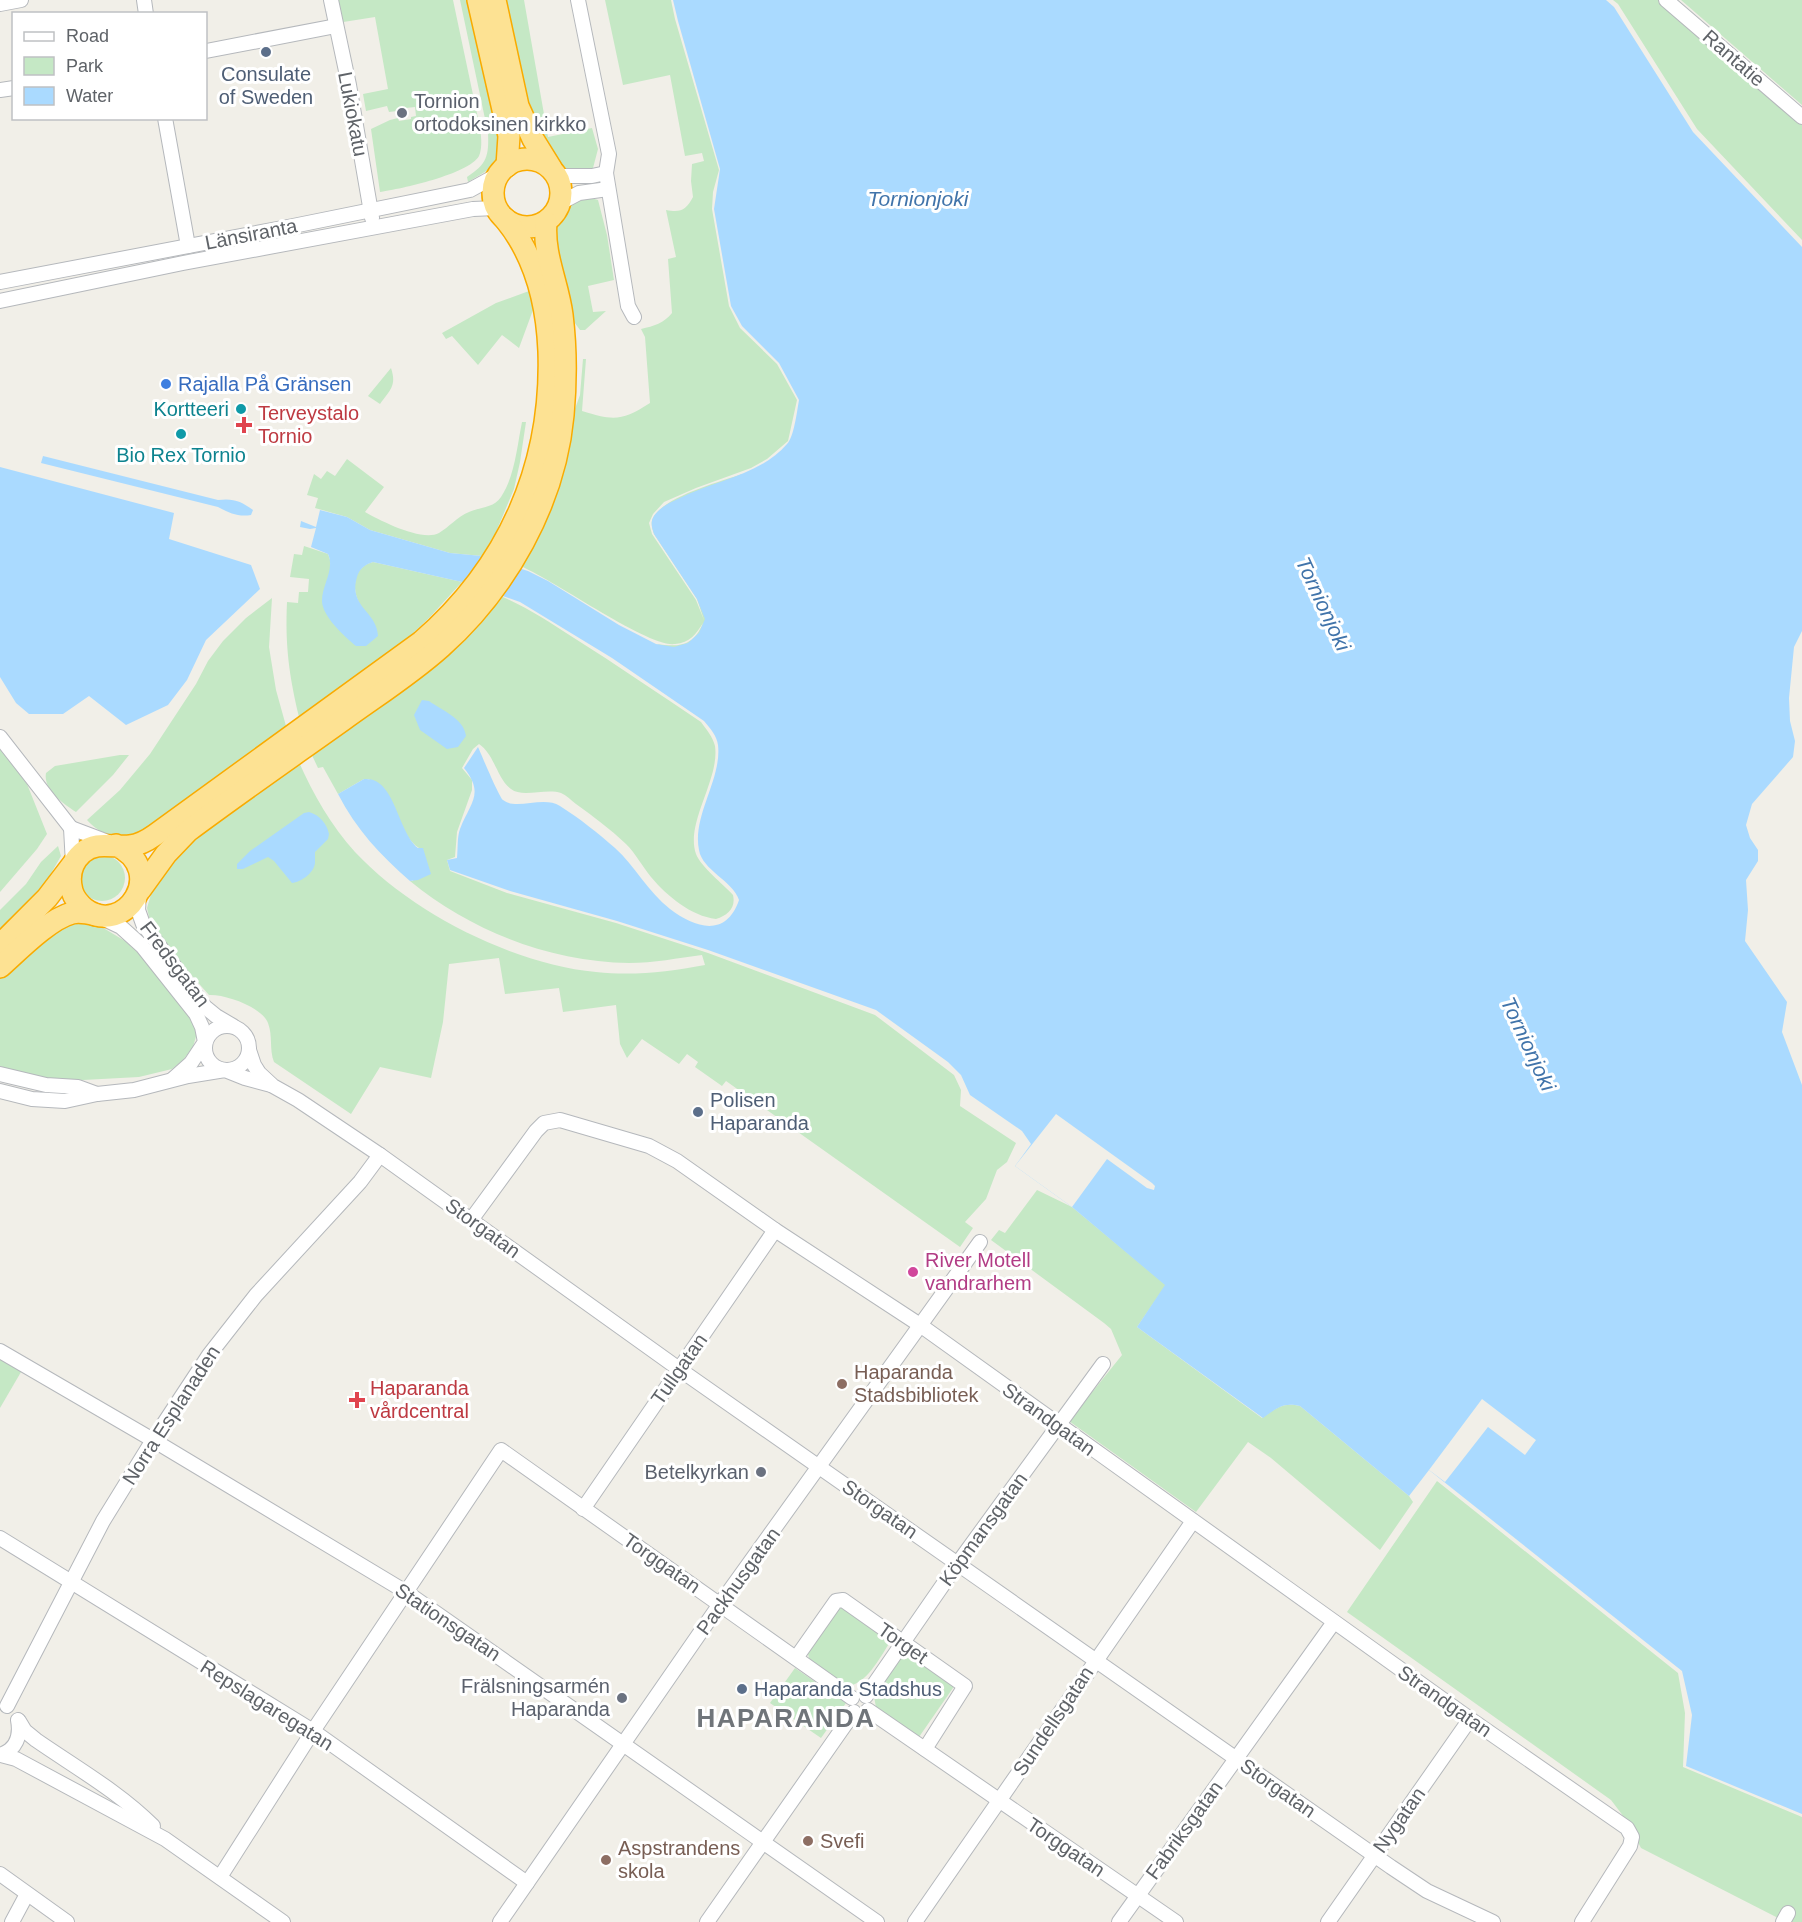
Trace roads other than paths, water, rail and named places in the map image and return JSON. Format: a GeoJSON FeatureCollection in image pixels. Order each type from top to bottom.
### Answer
{"type":"FeatureCollection","features":[{"type":"Feature","properties":{"kind":"highway"},"geometry":{"type":"LineString","coordinates":[[478,0],[509,136],[503,170],[494,188],[494,201],[501,214],[519,235],[529,254],[537,275],[546,317],[549,383],[547,416],[534,476],[516,538]]}},
{"type":"Feature","properties":{"kind":"highway"},"geometry":{"type":"LineString","coordinates":[[495,0],[518,106],[527,129],[554,172],[562,192],[560,203],[552,217],[546,222],[525,227],[511,223],[501,214]]}},
{"type":"Feature","properties":{"kind":"highway"},"geometry":{"type":"LineString","coordinates":[[503,170],[526,159],[540,161],[554,172]]}},
{"type":"Feature","properties":{"kind":"highway"},"geometry":{"type":"LineString","coordinates":[[0,967],[62,917],[81,912],[111,915],[123,910],[133,902],[166,854],[188,831],[422,663],[452,637],[469,606],[538,510],[556,456],[563,418],[565,385],[563,322],[545,246],[546,222]]}},
{"type":"Feature","properties":{"kind":"highway"},"geometry":{"type":"LineString","coordinates":[[0,945],[47,898],[81,854],[89,848],[102,845],[133,846],[155,835],[469,606]]}},
{"type":"Feature","properties":{"kind":"highway"},"geometry":{"type":"LineString","coordinates":[[116,845],[129,853],[137,862],[141,876],[140,890]]}},
{"type":"Feature","properties":{"kind":"highway"},"geometry":{"type":"LineString","coordinates":[[74,864],[70,877],[73,894],[82,907],[96,915]]}},
{"type":"Feature","properties":{"kind":"street"},"geometry":{"type":"LineString","coordinates":[[0,4],[21,0]]}},
{"type":"Feature","properties":{"kind":"street","name":"Lukiokatu"},"geometry":{"type":"LineString","coordinates":[[331,0],[375,229]]}},
{"type":"Feature","properties":{"kind":"street"},"geometry":{"type":"LineString","coordinates":[[578,0],[609,154],[606,173],[628,306],[634,318]]}},
{"type":"Feature","properties":{"kind":"street","name":"Rantatie"},"geometry":{"type":"LineString","coordinates":[[1666,0],[1802,117]]}},
{"type":"Feature","properties":{"kind":"street"},"geometry":{"type":"LineString","coordinates":[[207,51],[336,26]]}},
{"type":"Feature","properties":{"kind":"street"},"geometry":{"type":"LineString","coordinates":[[165,120],[188,246]]}},
{"type":"Feature","properties":{"kind":"street","name":"Länsiranta"},"geometry":{"type":"LineString","coordinates":[[0,282],[470,190],[503,170]]}},
{"type":"Feature","properties":{"kind":"street"},"geometry":{"type":"LineString","coordinates":[[554,172],[581,176],[606,173]]}},
{"type":"Feature","properties":{"kind":"street"},"geometry":{"type":"LineString","coordinates":[[560,203],[579,193],[608,189]]}},
{"type":"Feature","properties":{"kind":"street","name":"Länsiranta"},"geometry":{"type":"LineString","coordinates":[[0,301],[183,262],[375,229],[473,209],[501,214]]}},
{"type":"Feature","properties":{"kind":"street"},"geometry":{"type":"LineString","coordinates":[[0,737],[71,828],[116,845]]}},
{"type":"Feature","properties":{"kind":"street"},"geometry":{"type":"LineString","coordinates":[[71,828],[74,864]]}},
{"type":"Feature","properties":{"kind":"street","name":"Fredsgatan"},"geometry":{"type":"LineString","coordinates":[[140,890],[138,910],[145,929],[205,1007],[233,1026]]}},
{"type":"Feature","properties":{"kind":"street","name":"Fredsgatan"},"geometry":{"type":"LineString","coordinates":[[96,915],[121,927],[142,946],[195,1014],[202,1027],[205,1042]]}},
{"type":"Feature","properties":{"kind":"street"},"geometry":{"type":"LineString","coordinates":[[171,1080],[191,1063],[209,1034],[216,1028],[233,1026]]}},
{"type":"Feature","properties":{"kind":"street","name":"Storgatan"},"geometry":{"type":"LineString","coordinates":[[233,1026],[244,1033],[254,1065],[273,1086]]}},
{"type":"Feature","properties":{"kind":"street","name":"Storgatan"},"geometry":{"type":"LineString","coordinates":[[205,1042],[205,1054],[216,1068],[273,1086],[298,1100],[380,1155],[679,1369],[1374,1855],[1427,1891],[1493,1922]]}},
{"type":"Feature","properties":{"kind":"street"},"geometry":{"type":"LineString","coordinates":[[0,1091],[55,1102],[75,1100],[233,1069],[247,1058],[249,1050]]}},
{"type":"Feature","properties":{"kind":"street"},"geometry":{"type":"LineString","coordinates":[[0,1074],[46,1085],[78,1087],[97,1094]]}},
{"type":"Feature","properties":{"kind":"street","name":"Strandgatan"},"geometry":{"type":"LineString","coordinates":[[471,1220],[544,1123],[555,1120],[649,1146],[676,1161],[920,1326],[1470,1719],[1627,1828],[1632,1837],[1630,1846],[1582,1922]]}},
{"type":"Feature","properties":{"kind":"street","name":"Norra Esplanaden"},"geometry":{"type":"LineString","coordinates":[[3,1705],[21,1677],[104,1521],[209,1354],[236,1319],[360,1182],[380,1155]]}},
{"type":"Feature","properties":{"kind":"street","name":"Tullgatan"},"geometry":{"type":"LineString","coordinates":[[584,1509],[775,1230]]}},
{"type":"Feature","properties":{"kind":"street","name":"Packhusgatan"},"geometry":{"type":"LineString","coordinates":[[500,1922],[720,1604],[980,1242]]}},
{"type":"Feature","properties":{"kind":"street","name":"Stationsgatan"},"geometry":{"type":"LineString","coordinates":[[0,1351],[406,1592],[878,1922]]}},
{"type":"Feature","properties":{"kind":"street","name":"Köpmansgatan"},"geometry":{"type":"LineString","coordinates":[[707,1922],[958,1563],[1103,1364]]}},
{"type":"Feature","properties":{"kind":"street","name":"Torggatan"},"geometry":{"type":"LineString","coordinates":[[406,1592],[501,1450],[860,1704],[1176,1922]]}},
{"type":"Feature","properties":{"kind":"street","name":"Sundellsgatan"},"geometry":{"type":"LineString","coordinates":[[915,1922],[1193,1521]]}},
{"type":"Feature","properties":{"kind":"street","name":"Repslagaregatan"},"geometry":{"type":"LineString","coordinates":[[0,1538],[313,1731],[527,1883]]}},
{"type":"Feature","properties":{"kind":"street"},"geometry":{"type":"LineString","coordinates":[[220,1877],[313,1731],[406,1592]]}},
{"type":"Feature","properties":{"kind":"street","name":"Torget"},"geometry":{"type":"LineString","coordinates":[[796,1658],[836,1601],[843,1600],[903,1642],[965,1686],[925,1749]]}},
{"type":"Feature","properties":{"kind":"street","name":"Fabriksgatan"},"geometry":{"type":"LineString","coordinates":[[1119,1922],[1334,1622]]}},
{"type":"Feature","properties":{"kind":"street"},"geometry":{"type":"LineString","coordinates":[[3,1705],[18,1718],[25,1731],[113,1792],[165,1839]]}},
{"type":"Feature","properties":{"kind":"street","name":"Nygatan"},"geometry":{"type":"LineString","coordinates":[[1328,1922],[1470,1719]]}},
{"type":"Feature","properties":{"kind":"street"},"geometry":{"type":"LineString","coordinates":[[0,1755],[11,1750],[16,1742],[20,1730],[19,1721]]}},
{"type":"Feature","properties":{"kind":"street"},"geometry":{"type":"LineString","coordinates":[[0,1755],[15,1759],[165,1839],[283,1922]]}},
{"type":"Feature","properties":{"kind":"street"},"geometry":{"type":"LineString","coordinates":[[0,1874],[67,1922]]}},
{"type":"Feature","properties":{"kind":"street"},"geometry":{"type":"LineString","coordinates":[[12,1922],[27,1894]]}},
{"type":"Feature","properties":{"kind":"water","name":"Tornionjoki"},"geometry":{"type":"Polygon","coordinates":[[[673,0],[1606,0],[1614,7],[1693,132],[1802,247],[1802,631],[1794,647],[1789,698],[1790,721],[1795,741],[1793,757],[1752,804],[1746,825],[1750,838],[1758,850],[1758,861],[1746,880],[1748,910],[1745,941],[1787,1002],[1782,1032],[1802,1085],[1802,1814],[1686,1766],[1692,1715],[1682,1671],[1429,1470],[1409,1496],[1300,1406],[1285,1405],[1263,1418],[1137,1327],[1165,1285],[1072,1207],[1015,1166],[1031,1144],[1022,1131],[970,1095],[961,1075],[948,1062],[876,1010],[708,950],[617,921],[510,891],[450,870],[447,860],[457,858],[459,832],[475,792],[474,785],[464,768],[478,747],[503,800],[515,804],[546,802],[560,806],[615,848],[655,895],[680,916],[699,925],[718,925],[733,912],[739,900],[731,887],[706,864],[699,850],[700,824],[718,758],[716,738],[704,721],[612,658],[520,602],[462,582],[373,562],[359,572],[355,587],[359,602],[373,620],[378,636],[366,646],[356,646],[335,626],[323,607],[322,601],[330,560],[328,554],[311,547],[316,528],[300,527],[301,521],[316,527],[320,510],[347,517],[370,530],[450,553],[482,556],[528,571],[619,625],[656,644],[674,647],[688,643],[699,633],[705,619],[697,599],[654,534],[653,518],[669,503],[751,470],[776,454],[792,436],[799,400],[779,363],[742,326],[731,306],[714,209],[720,169],[673,0]]]}},
{"type":"Feature","properties":{"kind":"water"},"geometry":{"type":"Polygon","coordinates":[[[43,456],[218,500],[237,501],[253,510],[251,515],[234,514],[218,507],[41,463],[43,456]]]}},
{"type":"Feature","properties":{"kind":"water"},"geometry":{"type":"Polygon","coordinates":[[[0,467],[174,513],[169,539],[251,565],[260,589],[206,640],[187,680],[168,705],[126,725],[89,696],[63,714],[29,714],[16,703],[0,677],[0,467]]]}},
{"type":"Feature","properties":{"kind":"water"},"geometry":{"type":"Polygon","coordinates":[[[422,700],[429,701],[461,724],[466,736],[458,747],[447,749],[420,730],[414,715],[422,700]]]}},
{"type":"Feature","properties":{"kind":"water"},"geometry":{"type":"Polygon","coordinates":[[[364,779],[374,780],[383,786],[411,840],[418,848],[423,848],[431,874],[410,881],[379,851],[353,819],[338,794],[364,779]]]}},
{"type":"Feature","properties":{"kind":"water"},"geometry":{"type":"Polygon","coordinates":[[[309,812],[322,820],[329,834],[328,839],[315,852],[314,867],[306,876],[292,883],[268,857],[243,869],[237,869],[237,864],[250,851],[304,813],[309,812]]]}},
{"type":"Feature","properties":{"kind":"place","name":"Consulate of Sweden"},"geometry":{"type":"Point","coordinates":[266,52]}},
{"type":"Feature","properties":{"kind":"place","name":"Tornion ortodoksinen kirkko"},"geometry":{"type":"Point","coordinates":[402,113]}},
{"type":"Feature","properties":{"kind":"place","name":"Rajalla På Gränsen"},"geometry":{"type":"Point","coordinates":[166,384]}},
{"type":"Feature","properties":{"kind":"place","name":"Kortteeri"},"geometry":{"type":"Point","coordinates":[241,409]}},
{"type":"Feature","properties":{"kind":"place","name":"Terveystalo Tornio"},"geometry":{"type":"Point","coordinates":[244,425]}},
{"type":"Feature","properties":{"kind":"place","name":"Bio Rex Tornio"},"geometry":{"type":"Point","coordinates":[181,434]}},
{"type":"Feature","properties":{"kind":"place","name":"Polisen Haparanda"},"geometry":{"type":"Point","coordinates":[698,1112]}},
{"type":"Feature","properties":{"kind":"place","name":"River Motell vandrarhem"},"geometry":{"type":"Point","coordinates":[913,1272]}},
{"type":"Feature","properties":{"kind":"place","name":"Haparanda Stadsbibliotek"},"geometry":{"type":"Point","coordinates":[842,1384]}},
{"type":"Feature","properties":{"kind":"place","name":"Haparanda vårdcentral"},"geometry":{"type":"Point","coordinates":[357,1400]}},
{"type":"Feature","properties":{"kind":"place","name":"Betelkyrkan"},"geometry":{"type":"Point","coordinates":[761,1472]}},
{"type":"Feature","properties":{"kind":"place","name":"Haparanda Stadshus"},"geometry":{"type":"Point","coordinates":[742,1689]}},
{"type":"Feature","properties":{"kind":"place","name":"Frälsningsarmén Haparanda"},"geometry":{"type":"Point","coordinates":[622,1698]}},
{"type":"Feature","properties":{"kind":"place","name":"Svefi"},"geometry":{"type":"Point","coordinates":[808,1841]}},
{"type":"Feature","properties":{"kind":"place","name":"Aspstrandens skola"},"geometry":{"type":"Point","coordinates":[606,1860]}},
{"type":"Feature","properties":{"kind":"district","name":"HAPARANDA"},"geometry":{"type":"Point","coordinates":[786,1718]}}]}
